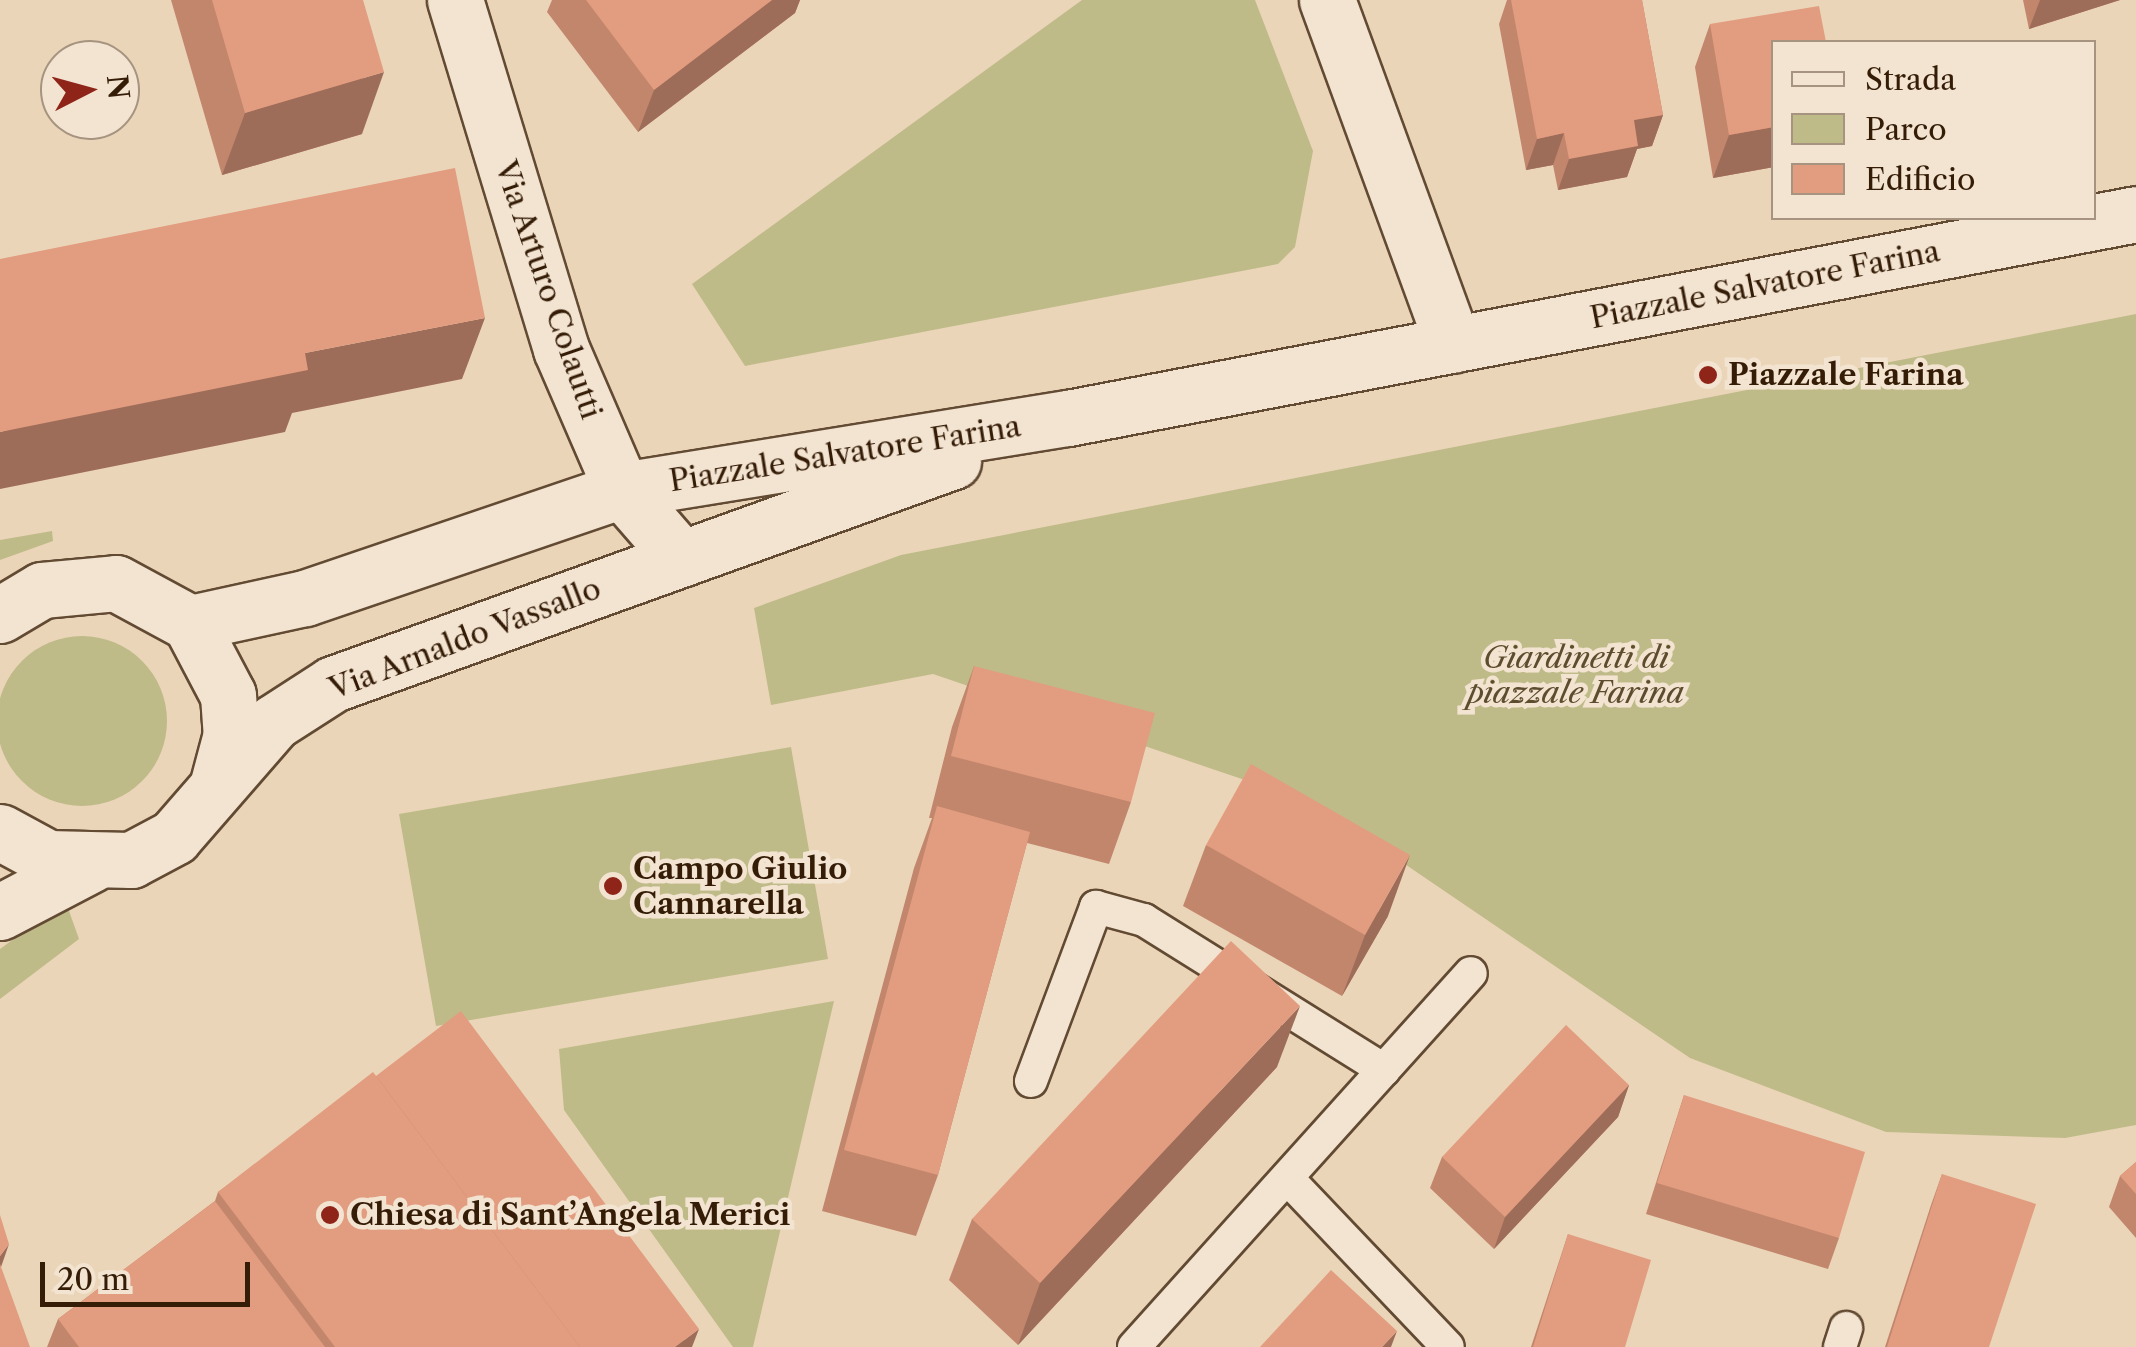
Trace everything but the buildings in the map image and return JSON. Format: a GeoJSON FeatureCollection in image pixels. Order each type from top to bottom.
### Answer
{"type":"FeatureCollection","features":[{"type":"Feature","properties":{"kind":"street","name":"Via Arturo Colautti"},"geometry":{"type":"LineString","coordinates":[[455,0],[561,349],[622,490],[682,559]]}},
{"type":"Feature","properties":{"kind":"street"},"geometry":{"type":"LineString","coordinates":[[1327,0],[1453,345]]}},
{"type":"Feature","properties":{"kind":"street","name":"Piazzale Salvatore Farina"},"geometry":{"type":"LineString","coordinates":[[622,490],[1068,418],[2136,214]]}},
{"type":"Feature","properties":{"kind":"street","name":"Piazzale Salvatore Farina"},"geometry":{"type":"LineString","coordinates":[[682,559],[1068,418]]}},
{"type":"Feature","properties":{"kind":"street"},"geometry":{"type":"LineString","coordinates":[[3,609],[77,582],[116,584],[190,623],[305,598],[622,490]]}},
{"type":"Feature","properties":{"kind":"street","name":"Via Arnaldo Vassallo"},"geometry":{"type":"LineString","coordinates":[[0,832],[48,858],[90,866],[131,860],[174,837],[274,722],[333,684],[682,559]]}},
{"type":"Feature","properties":{"kind":"street","name":"Via Arnaldo Vassallo"},"geometry":{"type":"LineString","coordinates":[[190,623],[228,695],[231,734],[218,783]]}},
{"type":"Feature","properties":{"kind":"street"},"geometry":{"type":"LineString","coordinates":[[0,912],[90,866]]}},
{"type":"Feature","properties":{"kind":"lane"},"geometry":{"type":"LineString","coordinates":[[1031,1081],[1096,907],[1144,920],[1384,1070]]}},
{"type":"Feature","properties":{"kind":"lane"},"geometry":{"type":"LineString","coordinates":[[1134,1347],[1471,974]]}},
{"type":"Feature","properties":{"kind":"lane"},"geometry":{"type":"LineString","coordinates":[[1287,1178],[1448,1347]]}},
{"type":"Feature","properties":{"kind":"green space"},"geometry":{"type":"Polygon","coordinates":[[[1082,0],[1255,0],[1313,151],[1295,247],[1278,264],[745,366],[692,284],[1082,0]]]}},
{"type":"Feature","properties":{"kind":"green space","name":"Giardinetti di piazzale Farina"},"geometry":{"type":"Polygon","coordinates":[[[2136,314],[2136,1125],[2065,1138],[1886,1132],[1690,1058],[1318,805],[933,674],[771,705],[754,608],[901,555],[2136,314]]]}},
{"type":"Feature","properties":{"kind":"green space"},"geometry":{"type":"Polygon","coordinates":[[[52,531],[53,541],[0,560],[0,540],[52,531]]]}},
{"type":"Feature","properties":{"kind":"green space"},"geometry":{"type":"Polygon","coordinates":[[[66,638],[98,638],[129,651],[152,674],[165,705],[165,737],[152,768],[129,791],[98,804],[66,804],[35,791],[12,768],[-1,737],[-1,705],[12,674],[35,651],[66,638]]]}},
{"type":"Feature","properties":{"kind":"green space","name":"Campo Giulio Cannarella"},"geometry":{"type":"Polygon","coordinates":[[[791,747],[828,959],[436,1026],[399,814],[791,747]]]}},
{"type":"Feature","properties":{"kind":"green space"},"geometry":{"type":"Polygon","coordinates":[[[56,908],[68,908],[79,939],[0,999],[0,949],[56,908]]]}},
{"type":"Feature","properties":{"kind":"green space"},"geometry":{"type":"Polygon","coordinates":[[[834,1001],[753,1347],[733,1347],[564,1110],[559,1049],[834,1001]]]}},
{"type":"Feature","properties":{"kind":"place","name":"Piazzale Farina"},"geometry":{"type":"Point","coordinates":[1708,375]}},
{"type":"Feature","properties":{"kind":"place","name":"Campo Giulio Cannarella"},"geometry":{"type":"Point","coordinates":[613,886]}},
{"type":"Feature","properties":{"kind":"place","name":"Chiesa di Sant’Angela Merici"},"geometry":{"type":"Point","coordinates":[330,1215]}}]}
